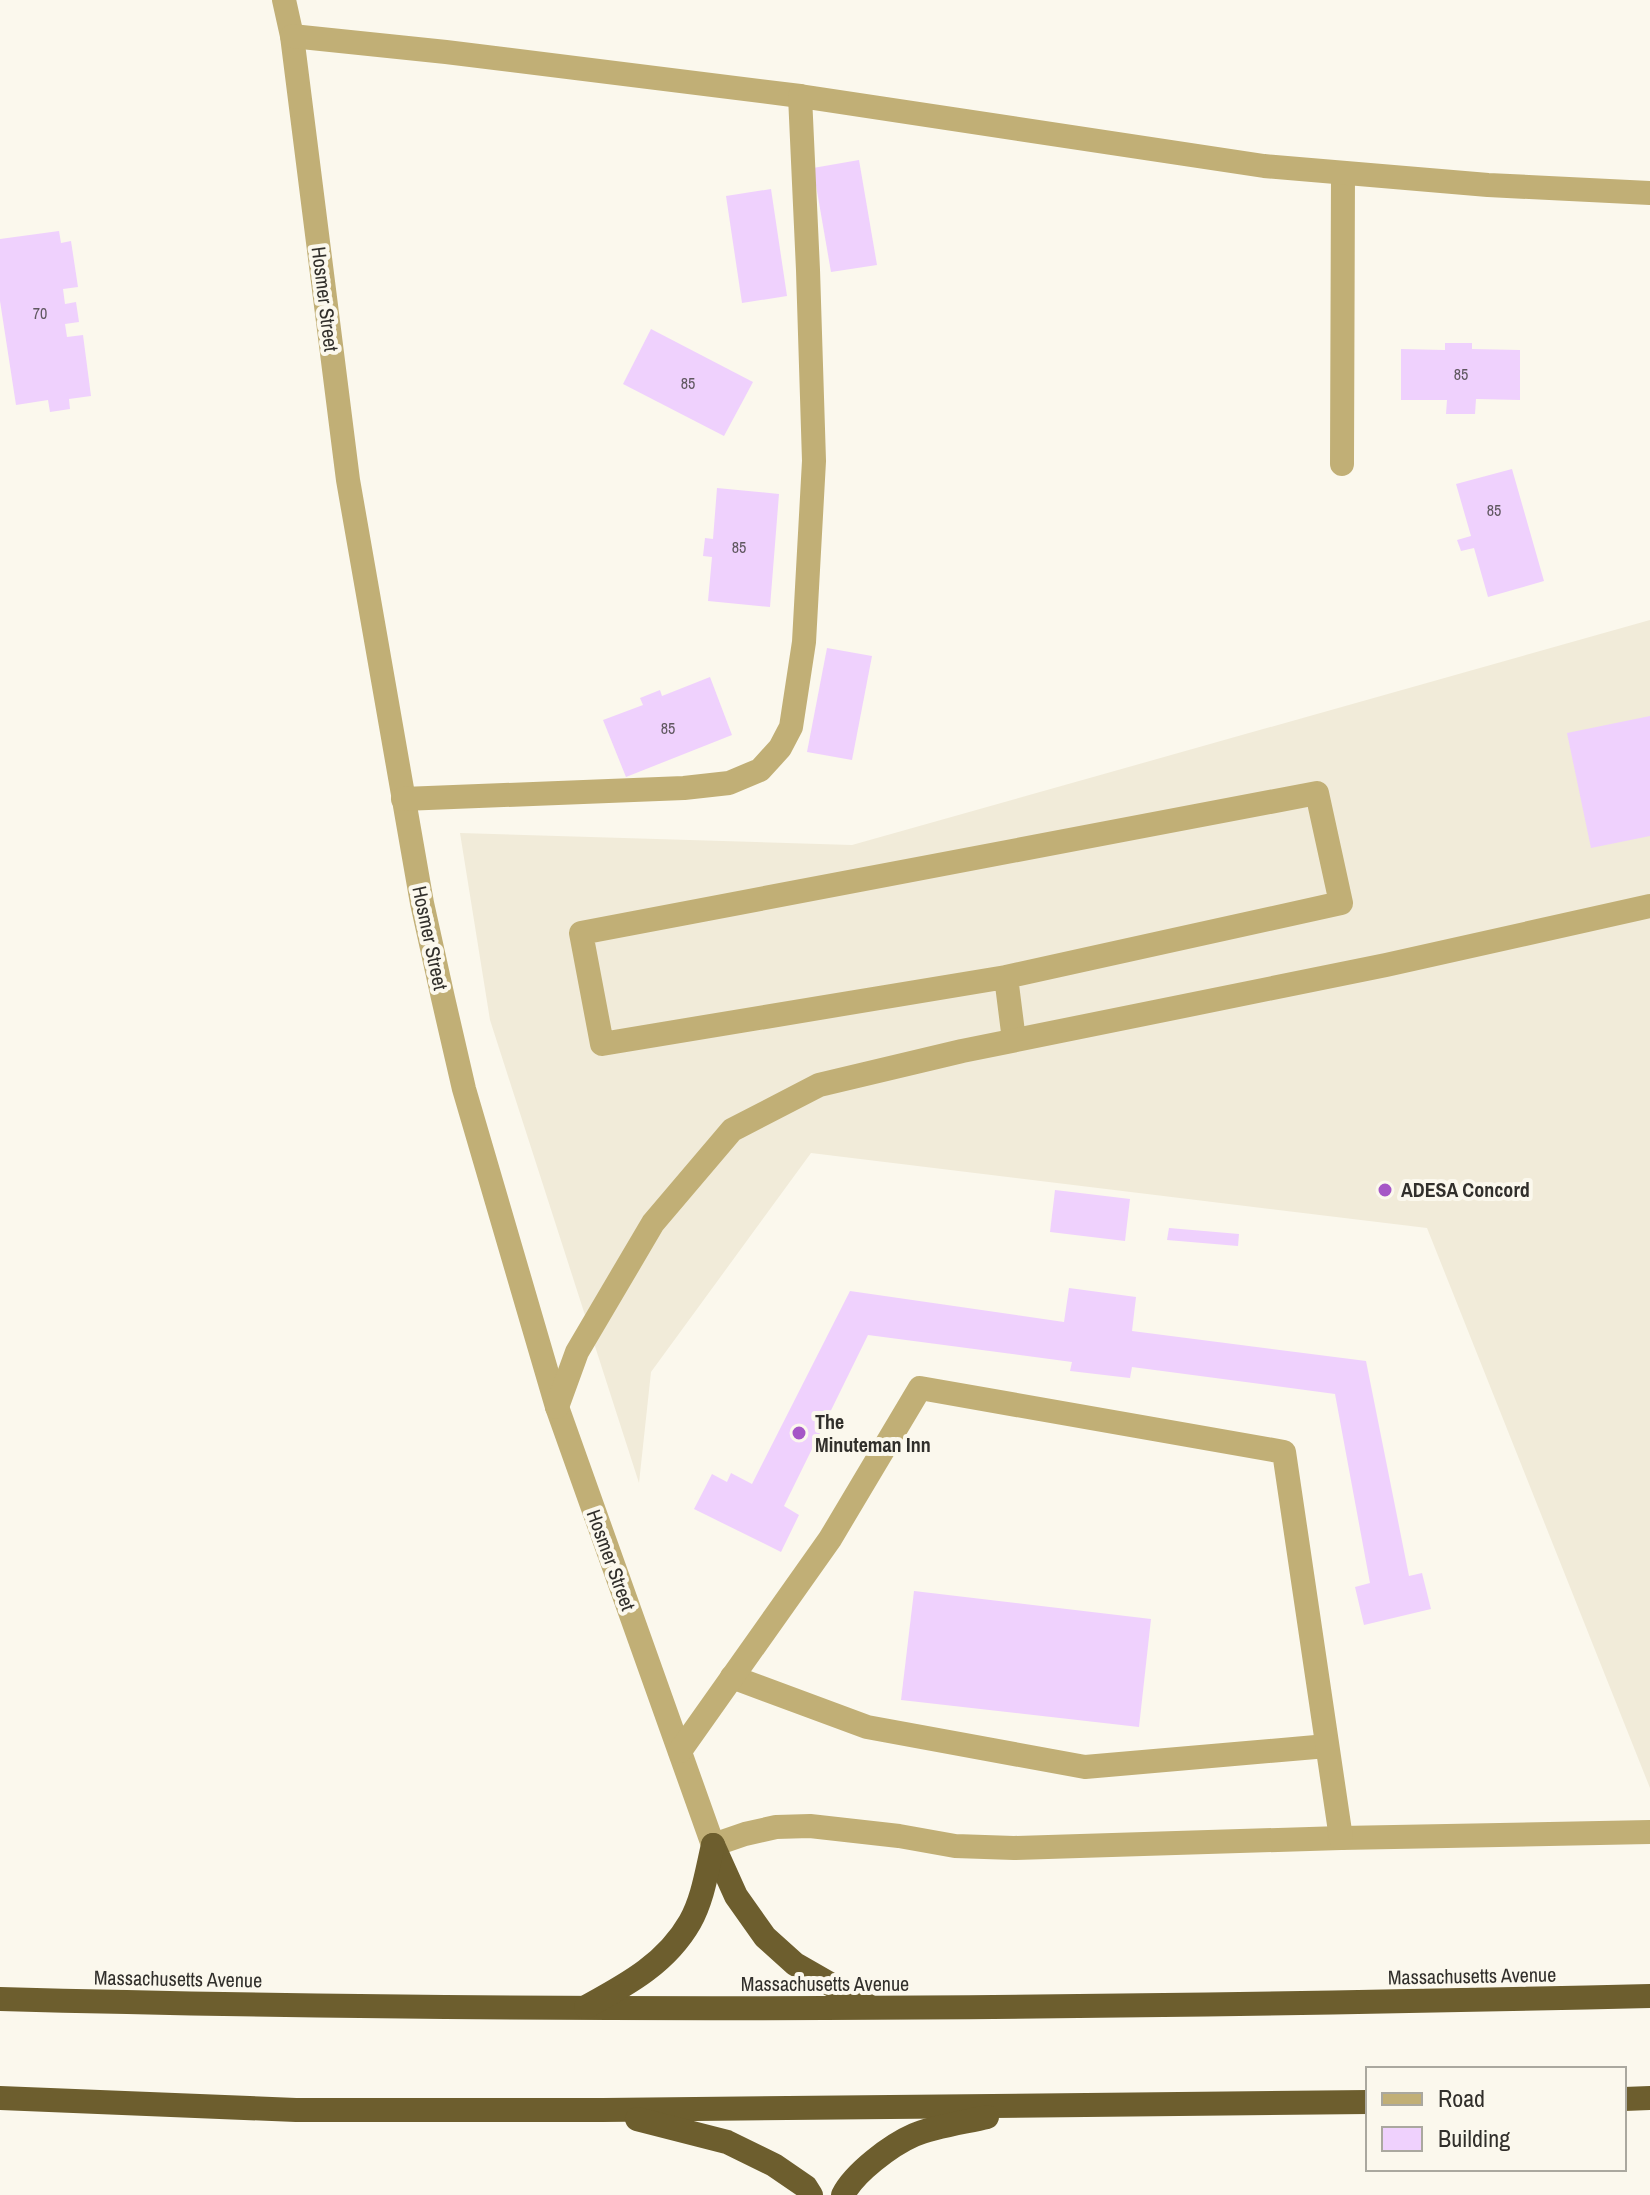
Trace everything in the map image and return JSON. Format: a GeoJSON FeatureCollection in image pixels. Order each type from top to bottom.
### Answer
{"type":"FeatureCollection","features":[{"type":"Feature","properties":{"kind":"highway"},"geometry":{"type":"LineString","coordinates":[[713,1845],[736,1896],[765,1937],[795,1964],[871,2008]]}},
{"type":"Feature","properties":{"kind":"highway"},"geometry":{"type":"LineString","coordinates":[[582,2009],[636,1979],[663,1958],[690,1921],[704,1884],[713,1845]]}},
{"type":"Feature","properties":{"kind":"highway","name":"Massachusetts Avenue"},"geometry":{"type":"LineString","coordinates":[[0,1999],[582,2009],[871,2008],[1650,1996]]}},
{"type":"Feature","properties":{"kind":"highway"},"geometry":{"type":"LineString","coordinates":[[0,2098],[296,2110],[1026,2107],[1366,2102]]}},
{"type":"Feature","properties":{"kind":"highway"},"geometry":{"type":"LineString","coordinates":[[1626,2099],[1650,2098]]}},
{"type":"Feature","properties":{"kind":"highway"},"geometry":{"type":"LineString","coordinates":[[843,2195],[849,2184],[874,2160],[914,2134],[1026,2107]]}},
{"type":"Feature","properties":{"kind":"highway"},"geometry":{"type":"LineString","coordinates":[[603,2110],[727,2142],[774,2165],[806,2187],[811,2195]]}},
{"type":"Feature","properties":{"kind":"street","name":"Hosmer Street"},"geometry":{"type":"LineString","coordinates":[[284,0],[292,36],[348,480],[422,903],[464,1089],[557,1407],[713,1845]]}},
{"type":"Feature","properties":{"kind":"street"},"geometry":{"type":"LineString","coordinates":[[292,36],[800,96],[1264,166],[1488,185],[1650,193]]}},
{"type":"Feature","properties":{"kind":"street"},"geometry":{"type":"LineString","coordinates":[[403,799],[684,788],[729,783],[760,770],[780,748],[791,727],[804,642],[814,461],[800,96]]}},
{"type":"Feature","properties":{"kind":"street"},"geometry":{"type":"LineString","coordinates":[[1342,464],[1343,173]]}},
{"type":"Feature","properties":{"kind":"street"},"geometry":{"type":"LineString","coordinates":[[1317,793],[1341,903],[1006,977],[602,1044],[581,933],[1317,793]]}},
{"type":"Feature","properties":{"kind":"street"},"geometry":{"type":"LineString","coordinates":[[557,1407],[577,1352],[653,1223],[732,1130],[819,1085],[1014,1040],[1386,965],[1650,906]]}},
{"type":"Feature","properties":{"kind":"street"},"geometry":{"type":"LineString","coordinates":[[1006,977],[1014,1040]]}},
{"type":"Feature","properties":{"kind":"street"},"geometry":{"type":"LineString","coordinates":[[680,1751],[830,1539],[920,1388],[1284,1452],[1341,1838]]}},
{"type":"Feature","properties":{"kind":"street"},"geometry":{"type":"LineString","coordinates":[[732,1677],[867,1727],[1085,1767],[1327,1746]]}},
{"type":"Feature","properties":{"kind":"street"},"geometry":{"type":"LineString","coordinates":[[713,1845],[776,1827],[810,1826],[955,1846],[1014,1848],[1650,1832]]}},
{"type":"Feature","properties":{"kind":"shaded area","name":"ADESA Concord"},"geometry":{"type":"Polygon","coordinates":[[[1650,620],[1650,1788],[1427,1228],[811,1153],[651,1372],[639,1483],[490,1020],[460,833],[852,845],[1650,620]]]}},
{"type":"Feature","properties":{"kind":"building"},"geometry":{"type":"Polygon","coordinates":[[[859,160],[877,265],[831,272],[813,168],[859,160]]]}},
{"type":"Feature","properties":{"kind":"building"},"geometry":{"type":"Polygon","coordinates":[[[771,189],[787,296],[742,303],[726,196],[771,189]]]}},
{"type":"Feature","properties":{"kind":"building"},"geometry":{"type":"Polygon","coordinates":[[[59,231],[61,243],[71,241],[78,287],[63,289],[65,304],[76,302],[79,322],[65,324],[67,337],[83,335],[91,396],[69,399],[70,409],[50,412],[48,400],[16,405],[0,301],[0,239],[59,231]]]}},
{"type":"Feature","properties":{"kind":"building"},"geometry":{"type":"Polygon","coordinates":[[[651,329],[753,382],[724,436],[623,384],[651,329]]]}},
{"type":"Feature","properties":{"kind":"building"},"geometry":{"type":"Polygon","coordinates":[[[1445,343],[1472,343],[1472,349],[1520,350],[1520,400],[1476,399],[1475,414],[1446,414],[1447,400],[1401,400],[1401,349],[1445,350],[1445,343]]]}},
{"type":"Feature","properties":{"kind":"building"},"geometry":{"type":"Polygon","coordinates":[[[1512,469],[1544,581],[1488,597],[1474,548],[1461,551],[1457,540],[1471,536],[1456,484],[1512,469]]]}},
{"type":"Feature","properties":{"kind":"building"},"geometry":{"type":"Polygon","coordinates":[[[717,488],[779,494],[770,607],[708,601],[712,557],[703,556],[705,538],[713,539],[717,488]]]}},
{"type":"Feature","properties":{"kind":"building"},"geometry":{"type":"Polygon","coordinates":[[[827,648],[872,656],[852,760],[807,752],[827,648]]]}},
{"type":"Feature","properties":{"kind":"building"},"geometry":{"type":"Polygon","coordinates":[[[710,677],[732,735],[626,777],[603,720],[643,705],[640,698],[660,690],[662,696],[710,677]]]}},
{"type":"Feature","properties":{"kind":"building"},"geometry":{"type":"Polygon","coordinates":[[[1650,716],[1650,836],[1591,848],[1567,733],[1650,716]]]}},
{"type":"Feature","properties":{"kind":"building"},"geometry":{"type":"Polygon","coordinates":[[[1055,1190],[1130,1199],[1125,1241],[1050,1232],[1055,1190]]]}},
{"type":"Feature","properties":{"kind":"building"},"geometry":{"type":"Polygon","coordinates":[[[1169,1228],[1239,1234],[1238,1246],[1167,1240],[1169,1228]]]}},
{"type":"Feature","properties":{"kind":"building","name":"The Minuteman Inn"},"geometry":{"type":"Polygon","coordinates":[[[1069,1288],[1136,1297],[1132,1331],[1366,1361],[1409,1576],[1422,1573],[1431,1609],[1364,1625],[1355,1587],[1370,1583],[1335,1394],[1132,1367],[1130,1378],[1070,1371],[1072,1362],[868,1335],[784,1506],[799,1515],[781,1552],[694,1509],[712,1474],[727,1482],[731,1473],[752,1484],[850,1291],[1064,1322],[1069,1288]]]}},
{"type":"Feature","properties":{"kind":"building"},"geometry":{"type":"Polygon","coordinates":[[[914,1591],[1151,1619],[1139,1727],[901,1700],[914,1591]]]}},
{"type":"Feature","properties":{"kind":"place","name":"ADESA Concord"},"geometry":{"type":"Point","coordinates":[1385,1190]}},
{"type":"Feature","properties":{"kind":"place","name":"The Minuteman Inn"},"geometry":{"type":"Point","coordinates":[799,1433]}}]}
